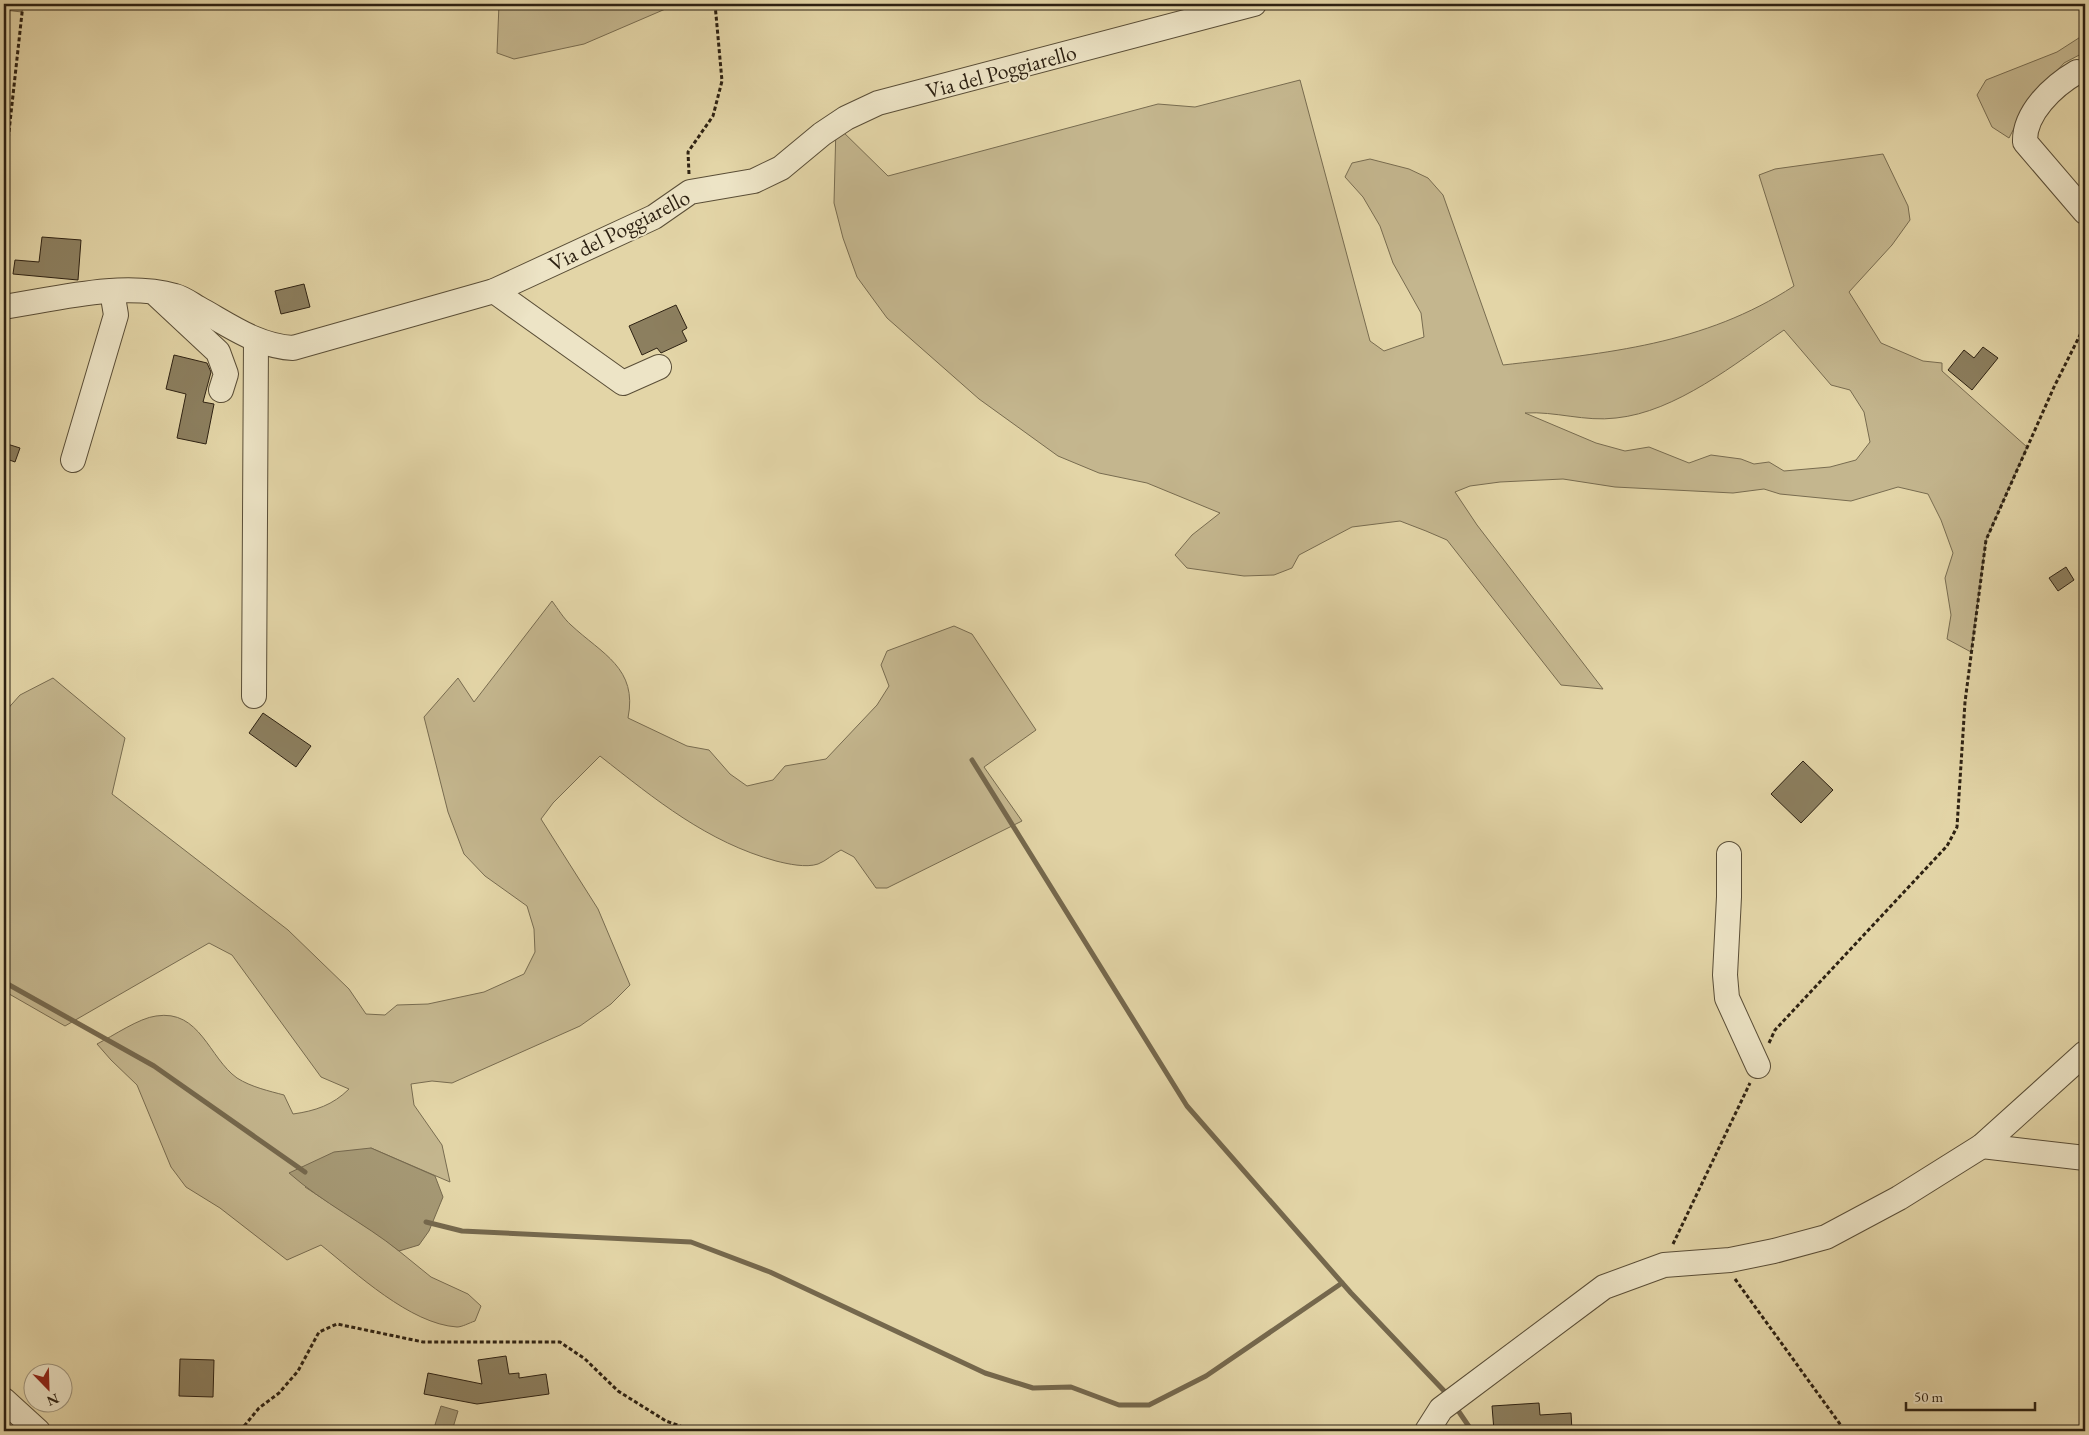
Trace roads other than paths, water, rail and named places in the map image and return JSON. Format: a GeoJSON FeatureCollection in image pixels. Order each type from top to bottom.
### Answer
{"type":"FeatureCollection","features":[{"type":"Feature","properties":{"kind":"street","name":"Via del Poggiarello"},"geometry":{"type":"LineString","coordinates":[[4,307],[112,291],[153,292],[176,296],[256,340],[277,347],[293,348],[494,291],[654,217],[690,192],[754,181],[781,168],[822,134],[846,118],[878,103],[1254,4]]}},
{"type":"Feature","properties":{"kind":"street"},"geometry":{"type":"LineString","coordinates":[[2077,72],[2057,84],[2024,128],[2025,142],[2085,212]]}},
{"type":"Feature","properties":{"kind":"street"},"geometry":{"type":"LineString","coordinates":[[73,460],[116,315],[112,291]]}},
{"type":"Feature","properties":{"kind":"street"},"geometry":{"type":"LineString","coordinates":[[494,291],[623,383],[659,367]]}},
{"type":"Feature","properties":{"kind":"street"},"geometry":{"type":"LineString","coordinates":[[153,292],[218,352],[226,374],[221,390]]}},
{"type":"Feature","properties":{"kind":"street"},"geometry":{"type":"LineString","coordinates":[[254,696],[256,340]]}},
{"type":"Feature","properties":{"kind":"street"},"geometry":{"type":"LineString","coordinates":[[1729,854],[1725,975],[1727,998],[1758,1066]]}},
{"type":"Feature","properties":{"kind":"street"},"geometry":{"type":"LineString","coordinates":[[1427,1431],[1451,1401],[1604,1287],[1664,1265],[1730,1260],[1774,1252],[1826,1237],[1899,1198],[1982,1146],[2085,1053]]}},
{"type":"Feature","properties":{"kind":"street"},"geometry":{"type":"LineString","coordinates":[[1982,1146],[2085,1158]]}},
{"type":"Feature","properties":{"kind":"street"},"geometry":{"type":"LineString","coordinates":[[4,1400],[38,1431]]}},
{"type":"Feature","properties":{"kind":"waterway"},"geometry":{"type":"LineString","coordinates":[[972,760],[1187,1106],[1351,1293],[1448,1395]]}},
{"type":"Feature","properties":{"kind":"waterway"},"geometry":{"type":"LineString","coordinates":[[4,982],[154,1066],[305,1172]]}},
{"type":"Feature","properties":{"kind":"waterway"},"geometry":{"type":"LineString","coordinates":[[426,1222],[462,1231],[691,1242],[770,1272],[985,1373],[1033,1388],[1071,1387],[1119,1405],[1149,1405],[1206,1376],[1342,1283]]}},
{"type":"Feature","properties":{"kind":"waterway"},"geometry":{"type":"LineString","coordinates":[[1455,1406],[1472,1431]]}}]}
